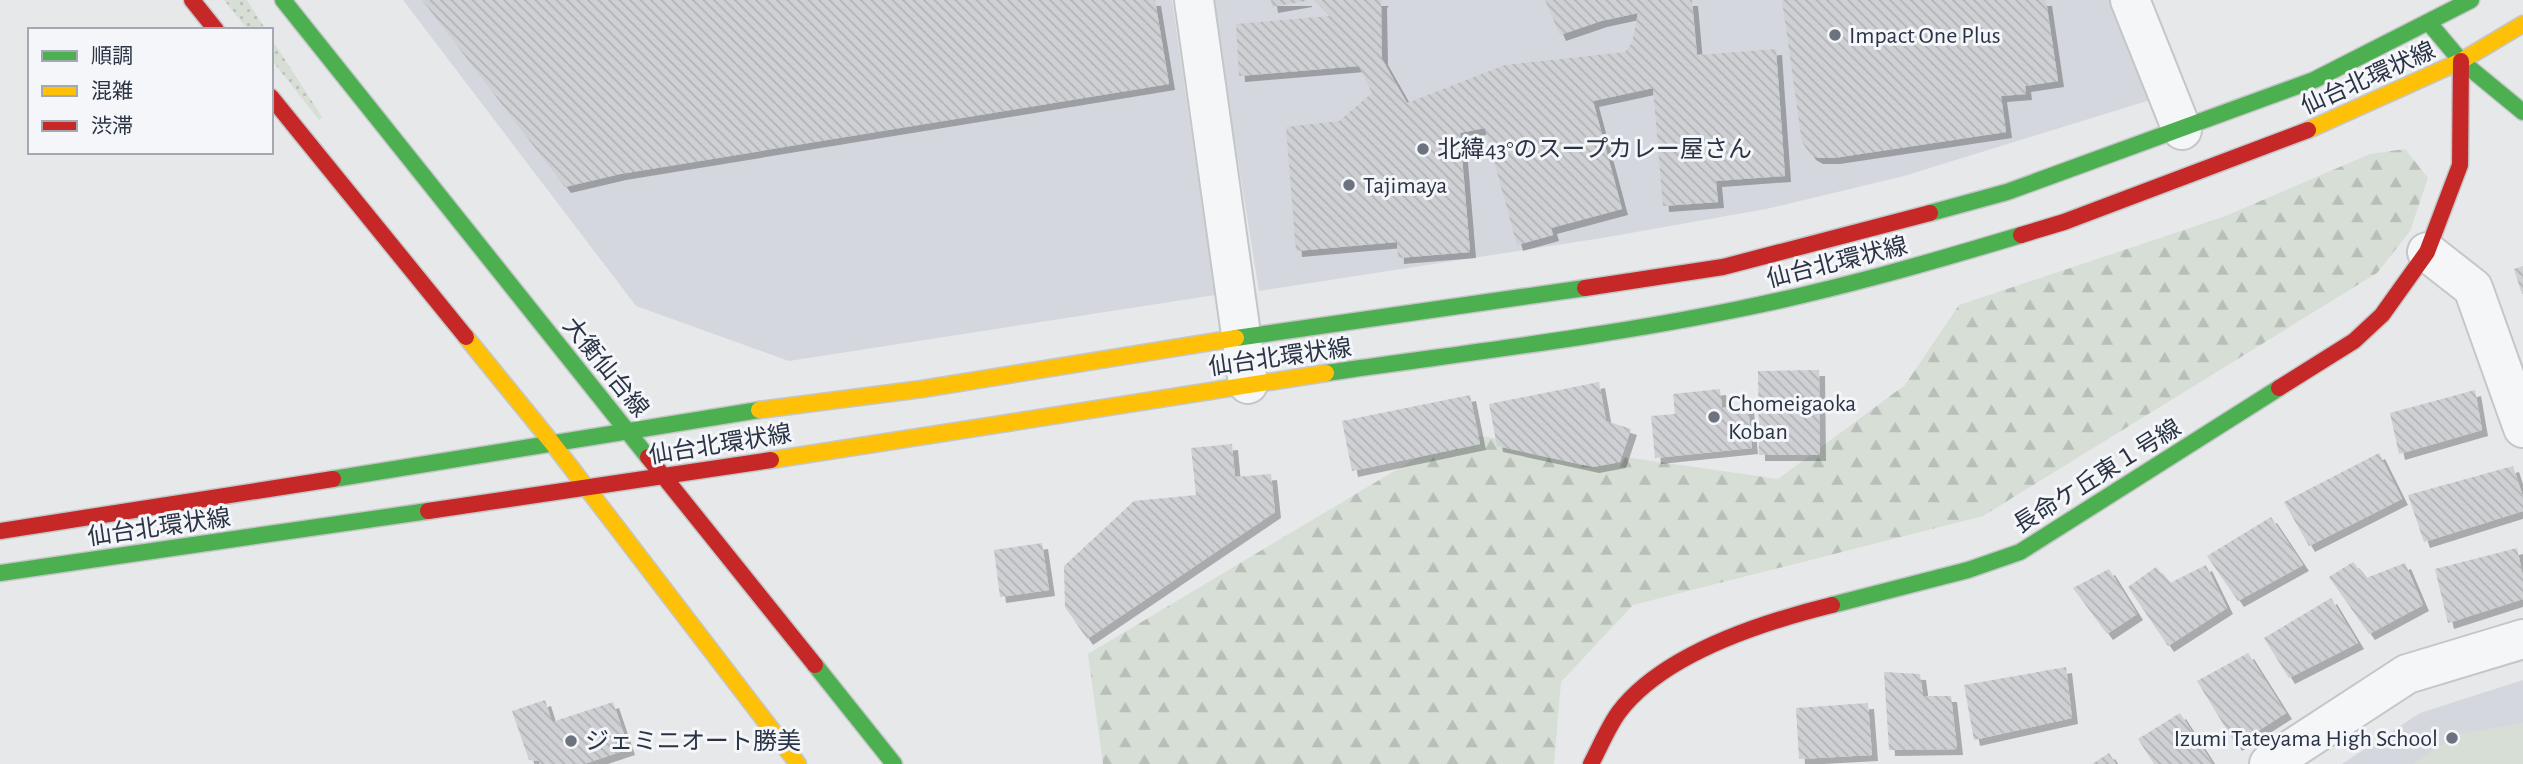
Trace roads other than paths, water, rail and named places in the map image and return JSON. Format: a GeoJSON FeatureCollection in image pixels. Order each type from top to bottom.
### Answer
{"type":"FeatureCollection","features":[{"type":"Feature","properties":{"kind":"main road"},"geometry":{"type":"LineString","coordinates":[[192,0],[214,28]]}},
{"type":"Feature","properties":{"kind":"main road","name":"大衡仙台線"},"geometry":{"type":"LineString","coordinates":[[283,0],[894,764]]}},
{"type":"Feature","properties":{"kind":"main road","name":"仙台北環状線"},"geometry":{"type":"LineString","coordinates":[[0,531],[737,413],[922,389],[1242,337],[1723,267],[2007,192],[2182,130],[2314,80],[2471,0]]}},
{"type":"Feature","properties":{"kind":"main road"},"geometry":{"type":"LineString","coordinates":[[2429,23],[2461,61],[2523,112]]}},
{"type":"Feature","properties":{"kind":"main road","name":"仙台北環状線"},"geometry":{"type":"LineString","coordinates":[[0,573],[662,477],[1248,384],[1566,339],[1740,309],[1920,266],[2064,222],[2319,125],[2461,61],[2523,24]]}},
{"type":"Feature","properties":{"kind":"main road","name":"長命ケ丘東１号線"},"geometry":{"type":"LineString","coordinates":[[1591,764],[1619,712],[1662,671],[1730,637],[1816,609],[1968,570],[2020,552],[2354,341],[2382,315],[2427,252],[2460,165],[2461,61]]}},
{"type":"Feature","properties":{"kind":"main road"},"geometry":{"type":"LineString","coordinates":[[273,99],[553,444],[798,764]]}},
{"type":"Feature","properties":{"kind":"street"},"geometry":{"type":"LineString","coordinates":[[1194,0],[1248,384]]}},
{"type":"Feature","properties":{"kind":"street"},"geometry":{"type":"LineString","coordinates":[[2130,0],[2182,130]]}},
{"type":"Feature","properties":{"kind":"street"},"geometry":{"type":"LineString","coordinates":[[2427,252],[2473,288],[2523,428]]}},
{"type":"Feature","properties":{"kind":"street"},"geometry":{"type":"LineString","coordinates":[[2269,764],[2406,674],[2523,639]]}},
{"type":"Feature","properties":{"kind":"place","name":"Impact One Plus"},"geometry":{"type":"Point","coordinates":[1835,35]}},
{"type":"Feature","properties":{"kind":"place","name":"北緯43°のスープカレー屋さん"},"geometry":{"type":"Point","coordinates":[1423,149]}},
{"type":"Feature","properties":{"kind":"place","name":"Tajimaya"},"geometry":{"type":"Point","coordinates":[1349,185]}},
{"type":"Feature","properties":{"kind":"place","name":"Chomeigaoka Koban"},"geometry":{"type":"Point","coordinates":[1714,417]}},
{"type":"Feature","properties":{"kind":"place","name":"Izumi Tateyama High School"},"geometry":{"type":"Point","coordinates":[2452,738]}},
{"type":"Feature","properties":{"kind":"place","name":"ジェミニオート勝美"},"geometry":{"type":"Point","coordinates":[571,741]}}]}
